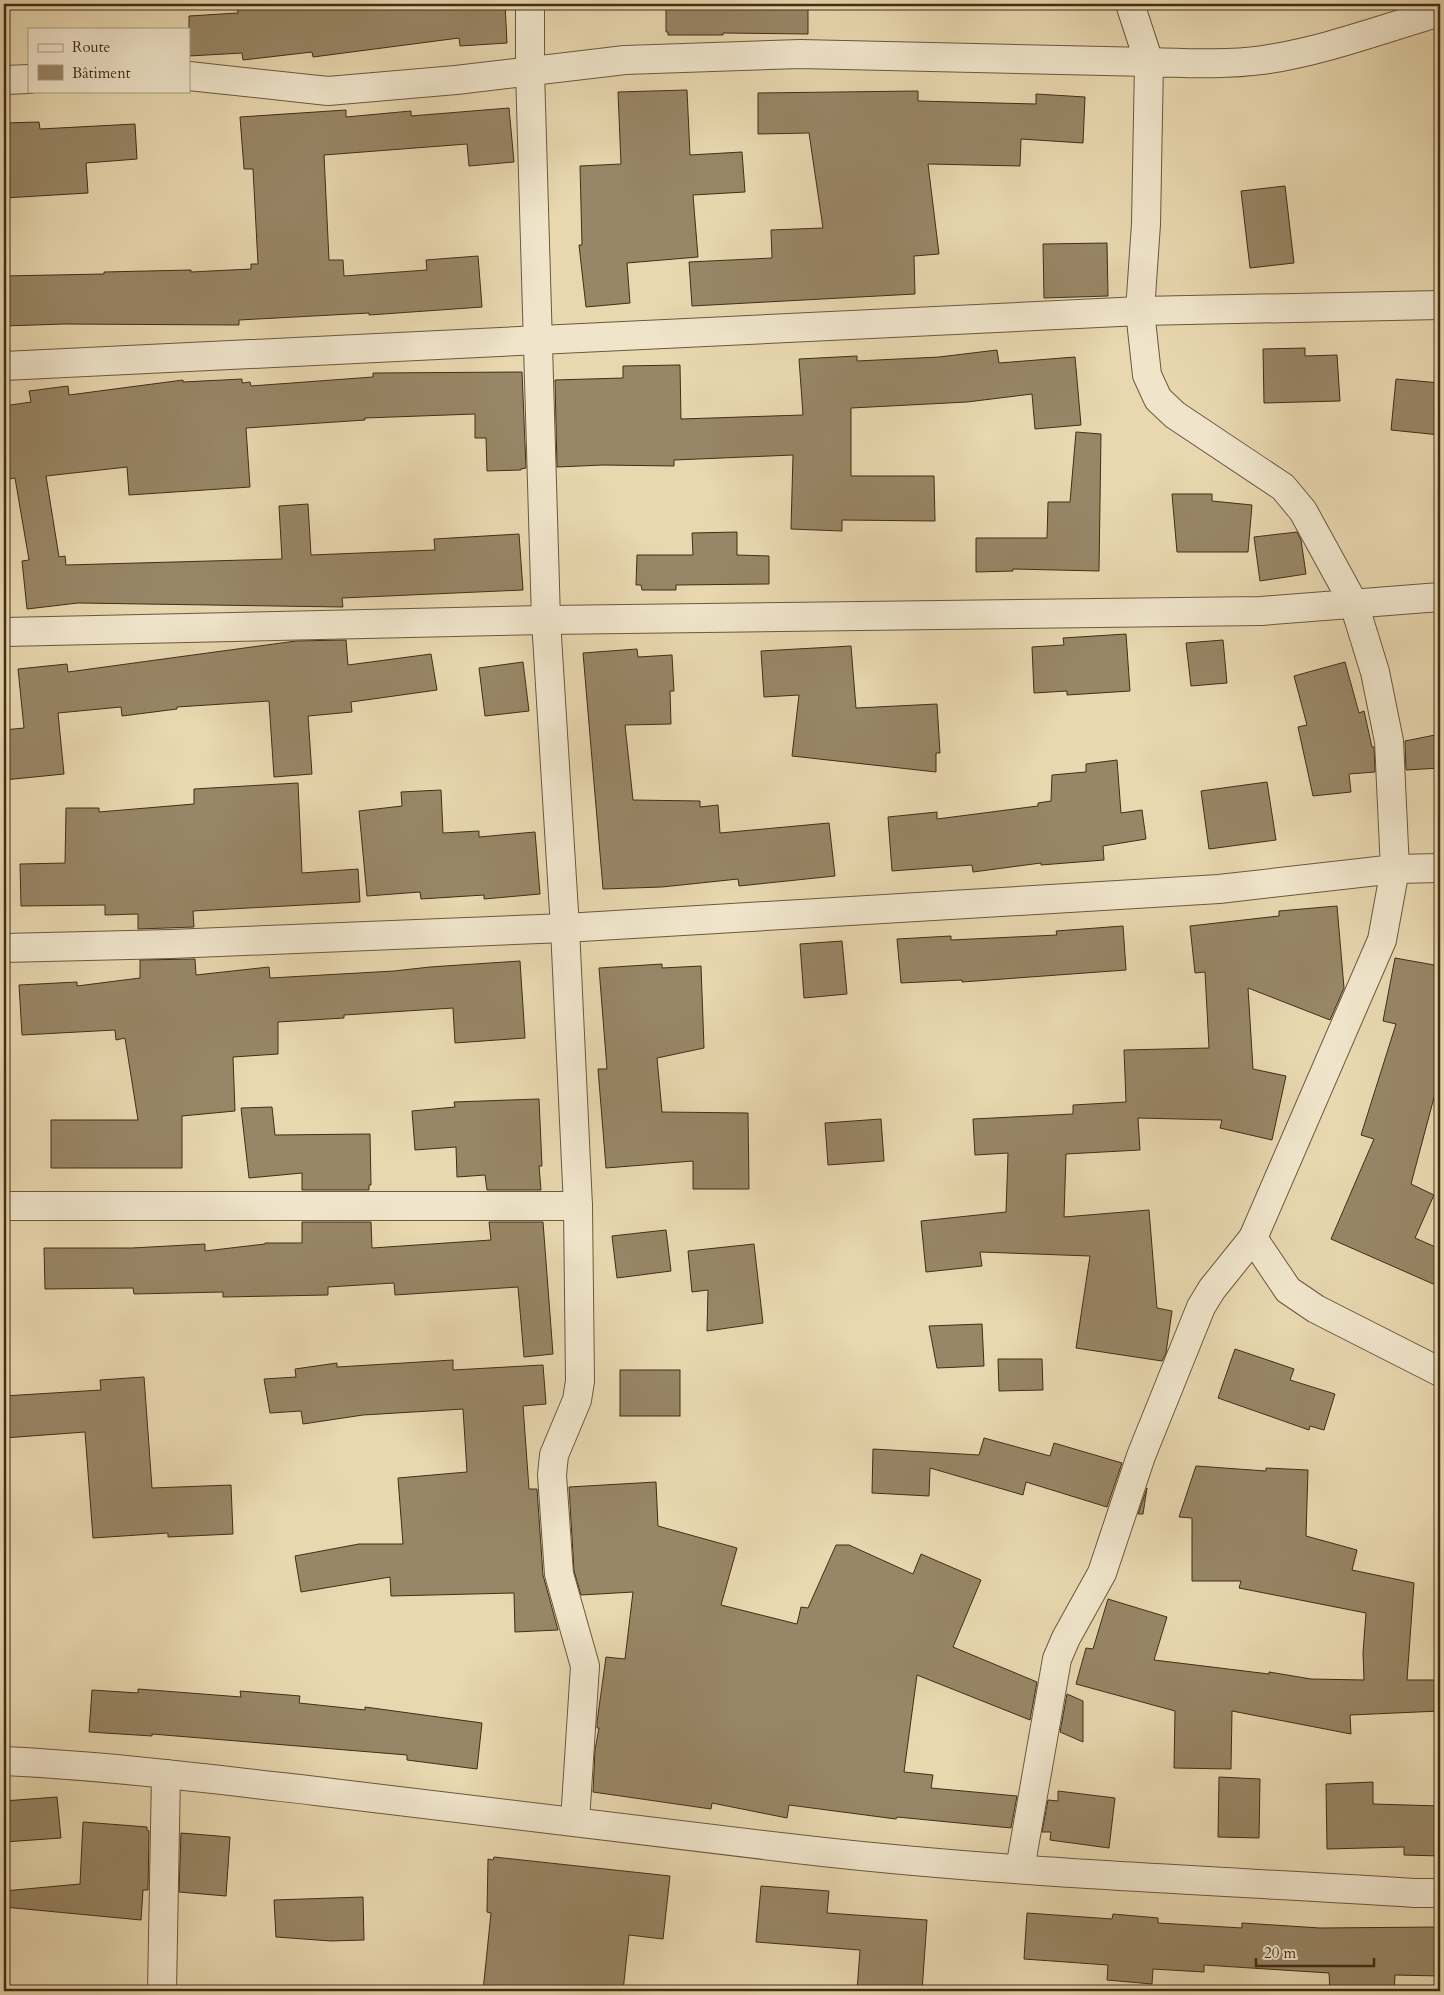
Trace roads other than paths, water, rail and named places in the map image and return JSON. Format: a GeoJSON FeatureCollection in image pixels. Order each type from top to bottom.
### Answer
{"type":"FeatureCollection","features":[{"type":"Feature","properties":{"kind":"street"},"geometry":{"type":"LineString","coordinates":[[530,4],[530,71],[546,620],[565,928],[578,1206],[580,1380],[577,1400],[554,1455],[552,1475],[559,1574],[585,1666],[575,1821]]}},
{"type":"Feature","properties":{"kind":"street"},"geometry":{"type":"LineString","coordinates":[[1020,1869],[1057,1659],[1066,1638],[1102,1573],[1141,1456],[1201,1307],[1212,1289],[1253,1238],[1382,940],[1395,869],[1389,740],[1375,672],[1354,604],[1303,511],[1283,487],[1175,415],[1158,399],[1147,376],[1140,311],[1146,224],[1149,62],[1130,4]]}},
{"type":"Feature","properties":{"kind":"street"},"geometry":{"type":"LineString","coordinates":[[190,76],[328,91],[456,80],[625,60],[800,54],[1212,64],[1263,60],[1322,47],[1440,12]]}},
{"type":"Feature","properties":{"kind":"street"},"geometry":{"type":"LineString","coordinates":[[4,80],[28,79]]}},
{"type":"Feature","properties":{"kind":"street"},"geometry":{"type":"LineString","coordinates":[[4,366],[538,342],[1140,311],[1440,305]]}},
{"type":"Feature","properties":{"kind":"street"},"geometry":{"type":"LineString","coordinates":[[4,632],[546,620],[1261,611],[1440,597]]}},
{"type":"Feature","properties":{"kind":"street"},"geometry":{"type":"LineString","coordinates":[[4,948],[171,944],[565,928],[1220,889],[1395,869],[1440,868]]}},
{"type":"Feature","properties":{"kind":"street"},"geometry":{"type":"LineString","coordinates":[[4,1206],[578,1206]]}},
{"type":"Feature","properties":{"kind":"street"},"geometry":{"type":"LineString","coordinates":[[1253,1238],[1288,1290],[1316,1309],[1440,1372]]}},
{"type":"Feature","properties":{"kind":"street"},"geometry":{"type":"LineString","coordinates":[[4,1762],[58,1764],[166,1774],[799,1849],[993,1868],[1440,1893]]}},
{"type":"Feature","properties":{"kind":"street"},"geometry":{"type":"LineString","coordinates":[[162,1991],[166,1774]]}}]}
